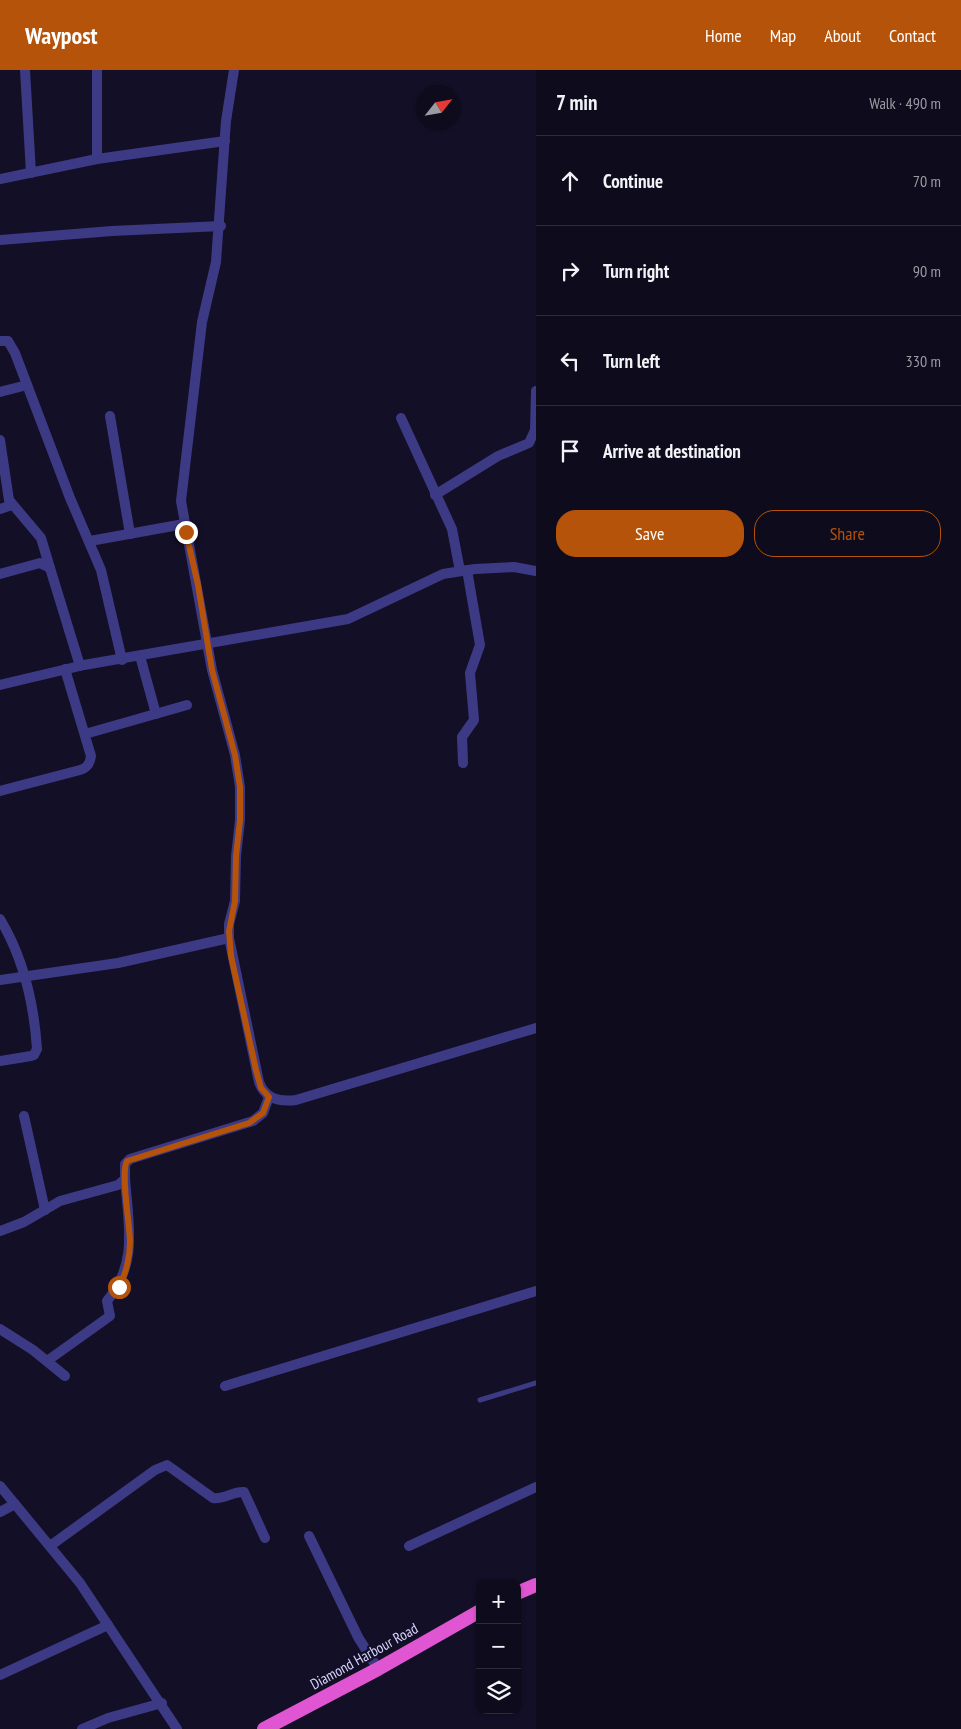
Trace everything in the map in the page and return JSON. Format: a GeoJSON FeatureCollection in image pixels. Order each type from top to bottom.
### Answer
{"type":"FeatureCollection","features":[{"type":"Feature","properties":{"kind":"highway"},"geometry":{"type":"LineString","coordinates":[[521,1592],[536,1585]]}},
{"type":"Feature","properties":{"kind":"highway","name":"Diamond Harbour Road"},"geometry":{"type":"LineString","coordinates":[[264,1729],[378,1669],[476,1613]]}},
{"type":"Feature","properties":{"kind":"street"},"geometry":{"type":"LineString","coordinates":[[25,70],[31,173]]}},
{"type":"Feature","properties":{"kind":"street"},"geometry":{"type":"LineString","coordinates":[[96,159],[97,70]]}},
{"type":"Feature","properties":{"kind":"street"},"geometry":{"type":"LineString","coordinates":[[234,70],[225,141],[221,226],[216,262],[202,322],[181,501],[184,524],[198,585],[207,644],[235,755],[240,787],[235,901],[229,924],[229,938],[261,1088],[269,1097],[281,1101],[296,1100],[536,1028]]}},
{"type":"Feature","properties":{"kind":"street"},"geometry":{"type":"LineString","coordinates":[[0,179],[96,159],[225,141]]}},
{"type":"Feature","properties":{"kind":"street"},"geometry":{"type":"LineString","coordinates":[[0,240],[112,231],[221,226]]}},
{"type":"Feature","properties":{"kind":"street"},"geometry":{"type":"LineString","coordinates":[[0,341],[8,342],[11,345],[70,498],[101,570],[122,660]]}},
{"type":"Feature","properties":{"kind":"street"},"geometry":{"type":"LineString","coordinates":[[0,392],[27,385]]}},
{"type":"Feature","properties":{"kind":"street"},"geometry":{"type":"LineString","coordinates":[[435,494],[498,456],[529,443],[535,430],[536,391]]}},
{"type":"Feature","properties":{"kind":"street"},"geometry":{"type":"LineString","coordinates":[[110,416],[130,534]]}},
{"type":"Feature","properties":{"kind":"street"},"geometry":{"type":"LineString","coordinates":[[401,418],[452,530],[480,645],[470,673],[474,720],[462,737],[463,763]]}},
{"type":"Feature","properties":{"kind":"street"},"geometry":{"type":"LineString","coordinates":[[0,440],[7,490],[12,505],[41,538],[80,666]]}},
{"type":"Feature","properties":{"kind":"street"},"geometry":{"type":"LineString","coordinates":[[0,509],[12,505]]}},
{"type":"Feature","properties":{"kind":"street"},"geometry":{"type":"LineString","coordinates":[[90,542],[184,524]]}},
{"type":"Feature","properties":{"kind":"street"},"geometry":{"type":"LineString","coordinates":[[0,574],[40,563],[50,568]]}},
{"type":"Feature","properties":{"kind":"street"},"geometry":{"type":"LineString","coordinates":[[0,684],[80,666],[348,619],[443,574],[514,567],[536,571]]}},
{"type":"Feature","properties":{"kind":"street"},"geometry":{"type":"LineString","coordinates":[[140,656],[156,714]]}},
{"type":"Feature","properties":{"kind":"street"},"geometry":{"type":"LineString","coordinates":[[0,791],[84,768],[91,761],[85,734],[65,669]]}},
{"type":"Feature","properties":{"kind":"street"},"geometry":{"type":"LineString","coordinates":[[85,734],[187,705]]}},
{"type":"Feature","properties":{"kind":"street"},"geometry":{"type":"LineString","coordinates":[[0,919],[10,937],[24,976],[36,1052],[31,1056],[0,1061]]}},
{"type":"Feature","properties":{"kind":"street"},"geometry":{"type":"LineString","coordinates":[[0,980],[118,963],[229,938]]}},
{"type":"Feature","properties":{"kind":"street"},"geometry":{"type":"LineString","coordinates":[[48,1360],[110,1316],[107,1301],[122,1281],[130,1250],[124,1178],[125,1164],[130,1159],[249,1123],[263,1113],[269,1097]]}},
{"type":"Feature","properties":{"kind":"street"},"geometry":{"type":"LineString","coordinates":[[24,1116],[45,1210]]}},
{"type":"Feature","properties":{"kind":"street"},"geometry":{"type":"LineString","coordinates":[[0,1231],[60,1201],[118,1184],[124,1178]]}},
{"type":"Feature","properties":{"kind":"street"},"geometry":{"type":"LineString","coordinates":[[225,1386],[536,1291]]}},
{"type":"Feature","properties":{"kind":"street"},"geometry":{"type":"LineString","coordinates":[[0,1329],[48,1360],[65,1376]]}},
{"type":"Feature","properties":{"kind":"street"},"geometry":{"type":"LineString","coordinates":[[50,1546],[155,1470],[167,1465],[213,1498],[221,1499],[239,1492],[246,1494],[265,1538]]}},
{"type":"Feature","properties":{"kind":"street"},"geometry":{"type":"LineString","coordinates":[[0,1486],[80,1583],[162,1703],[177,1729]]}},
{"type":"Feature","properties":{"kind":"street"},"geometry":{"type":"LineString","coordinates":[[409,1546],[536,1486]]}},
{"type":"Feature","properties":{"kind":"street"},"geometry":{"type":"LineString","coordinates":[[0,1512],[15,1504]]}},
{"type":"Feature","properties":{"kind":"street"},"geometry":{"type":"LineString","coordinates":[[309,1536],[358,1637],[378,1669]]}},
{"type":"Feature","properties":{"kind":"street"},"geometry":{"type":"LineString","coordinates":[[0,1675],[108,1625]]}},
{"type":"Feature","properties":{"kind":"street"},"geometry":{"type":"LineString","coordinates":[[82,1729],[108,1718],[162,1703]]}},
{"type":"Feature","properties":{"kind":"lane"},"geometry":{"type":"LineString","coordinates":[[480,1400],[536,1383]]}},
{"type":"Feature","properties":{"kind":"route"},"geometry":{"type":"LineString","coordinates":[[119,1287],[130,1250],[124,1178],[124,1166],[127,1161],[249,1123],[263,1113],[269,1097],[261,1088],[256,1070],[231,956],[229,924],[235,901],[240,787],[235,755],[212,670],[198,585],[186,532]]}}]}
